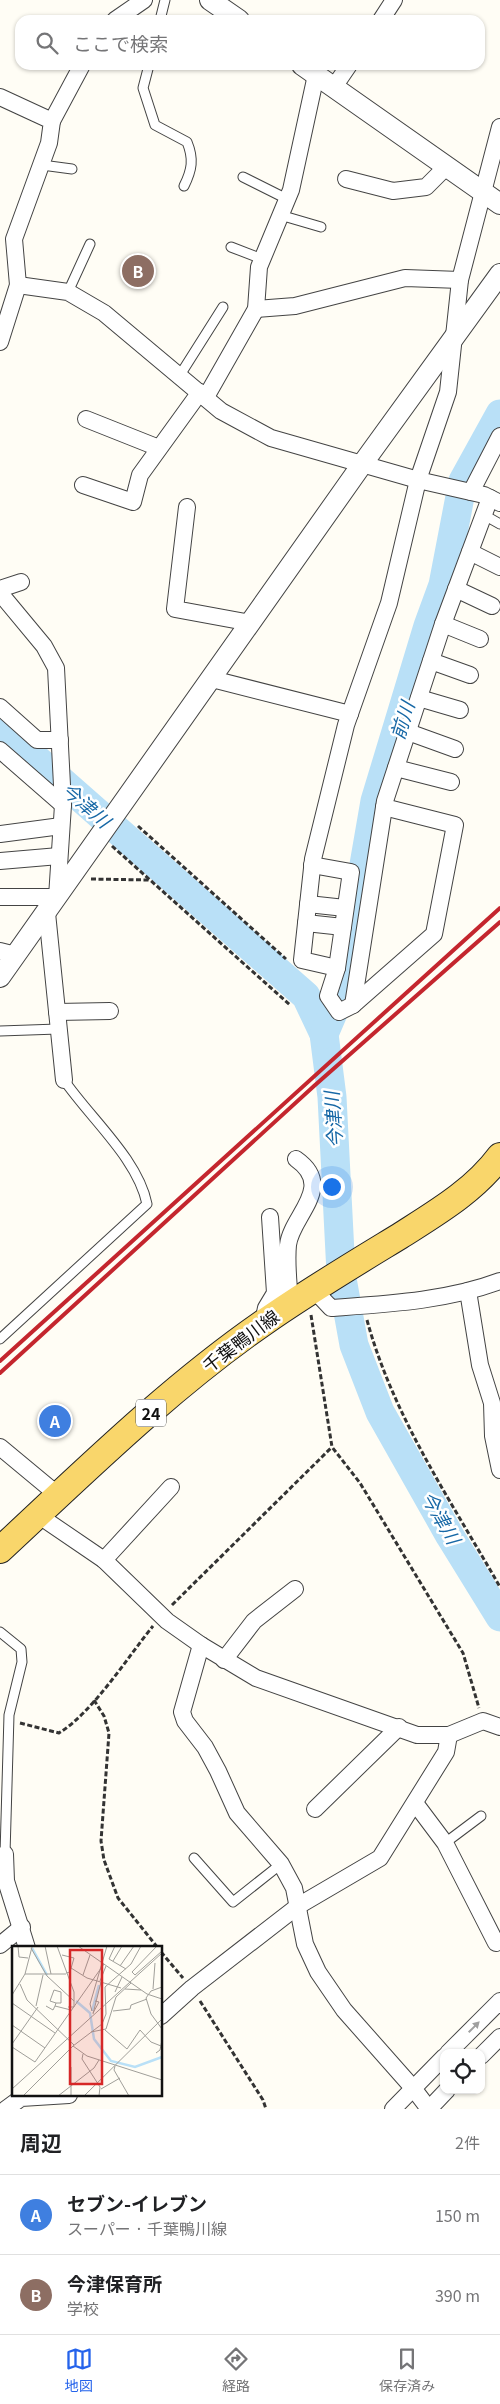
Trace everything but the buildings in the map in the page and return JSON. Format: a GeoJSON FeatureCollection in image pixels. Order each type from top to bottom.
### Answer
{"type":"FeatureCollection","features":[{"type":"Feature","properties":{"kind":"main road","name":"千葉鴨川線"},"geometry":{"type":"LineString","coordinates":[[0,1550],[193,1376],[263,1322],[290,1304],[323,1299],[360,1261],[471,1188],[500,1156]]}},
{"type":"Feature","properties":{"kind":"street"},"geometry":{"type":"LineString","coordinates":[[122,15],[144,0]]}},
{"type":"Feature","properties":{"kind":"street"},"geometry":{"type":"LineString","coordinates":[[210,0],[232,15]]}},
{"type":"Feature","properties":{"kind":"street"},"geometry":{"type":"LineString","coordinates":[[384,15],[394,0]]}},
{"type":"Feature","properties":{"kind":"street"},"geometry":{"type":"LineString","coordinates":[[0,342],[18,285],[14,239],[42,165],[49,143],[52,121],[79,70]]}},
{"type":"Feature","properties":{"kind":"street"},"geometry":{"type":"LineString","coordinates":[[82,485],[134,502],[140,475],[159,448],[203,395],[256,309],[259,266],[287,199],[309,70],[500,204]]}},
{"type":"Feature","properties":{"kind":"street"},"geometry":{"type":"LineString","coordinates":[[334,87],[346,70]]}},
{"type":"Feature","properties":{"kind":"street"},"geometry":{"type":"LineString","coordinates":[[0,97],[52,121]]}},
{"type":"Feature","properties":{"kind":"street"},"geometry":{"type":"LineString","coordinates":[[337,968],[302,960],[312,865],[350,714],[389,603],[418,480],[448,392],[452,340],[460,280],[500,127]]}},
{"type":"Feature","properties":{"kind":"street"},"geometry":{"type":"LineString","coordinates":[[346,179],[393,190],[426,187],[447,166]]}},
{"type":"Feature","properties":{"kind":"street"},"geometry":{"type":"LineString","coordinates":[[0,977],[8,953],[52,905],[363,463],[500,274]]}},
{"type":"Feature","properties":{"kind":"street"},"geometry":{"type":"LineString","coordinates":[[256,309],[295,306],[405,278],[460,280]]}},
{"type":"Feature","properties":{"kind":"street"},"geometry":{"type":"LineString","coordinates":[[18,285],[68,292],[104,313],[222,411],[271,438],[418,480],[471,492],[495,501],[484,515],[443,624],[384,807],[353,1005]]}},
{"type":"Feature","properties":{"kind":"street"},"geometry":{"type":"LineString","coordinates":[[86,419],[159,448]]}},
{"type":"Feature","properties":{"kind":"street"},"geometry":{"type":"LineString","coordinates":[[471,492],[500,436]]}},
{"type":"Feature","properties":{"kind":"street"},"geometry":{"type":"LineString","coordinates":[[188,507],[175,609],[251,623]]}},
{"type":"Feature","properties":{"kind":"street"},"geometry":{"type":"LineString","coordinates":[[470,552],[500,567]]}},
{"type":"Feature","properties":{"kind":"street"},"geometry":{"type":"LineString","coordinates":[[0,588],[21,582]]}},
{"type":"Feature","properties":{"kind":"street"},"geometry":{"type":"LineString","coordinates":[[456,590],[492,606]]}},
{"type":"Feature","properties":{"kind":"street"},"geometry":{"type":"LineString","coordinates":[[0,593],[44,646],[56,668],[63,805],[59,856],[52,905],[58,1029],[64,1080]]}},
{"type":"Feature","properties":{"kind":"street"},"geometry":{"type":"LineString","coordinates":[[443,624],[480,640]]}},
{"type":"Feature","properties":{"kind":"street"},"geometry":{"type":"LineString","coordinates":[[431,661],[470,675]]}},
{"type":"Feature","properties":{"kind":"street"},"geometry":{"type":"LineString","coordinates":[[212,679],[350,714]]}},
{"type":"Feature","properties":{"kind":"street"},"geometry":{"type":"LineString","coordinates":[[419,698],[460,710]]}},
{"type":"Feature","properties":{"kind":"street"},"geometry":{"type":"LineString","coordinates":[[0,707],[37,740],[60,740]]}},
{"type":"Feature","properties":{"kind":"street"},"geometry":{"type":"LineString","coordinates":[[408,732],[455,749]]}},
{"type":"Feature","properties":{"kind":"street"},"geometry":{"type":"LineString","coordinates":[[0,750],[63,805]]}},
{"type":"Feature","properties":{"kind":"street"},"geometry":{"type":"LineString","coordinates":[[396,768],[451,782]]}},
{"type":"Feature","properties":{"kind":"street"},"geometry":{"type":"LineString","coordinates":[[312,865],[351,872],[337,968],[328,996],[339,1012],[353,1005],[434,934],[455,825],[384,807]]}},
{"type":"Feature","properties":{"kind":"street"},"geometry":{"type":"LineString","coordinates":[[0,834],[61,826]]}},
{"type":"Feature","properties":{"kind":"street"},"geometry":{"type":"LineString","coordinates":[[0,861],[59,856]]}},
{"type":"Feature","properties":{"kind":"street"},"geometry":{"type":"LineString","coordinates":[[0,897],[52,905]]}},
{"type":"Feature","properties":{"kind":"street"},"geometry":{"type":"LineString","coordinates":[[308,904],[345,908]]}},
{"type":"Feature","properties":{"kind":"street"},"geometry":{"type":"LineString","coordinates":[[306,924],[343,927]]}},
{"type":"Feature","properties":{"kind":"street"},"geometry":{"type":"LineString","coordinates":[[57,1012],[110,1010]]}},
{"type":"Feature","properties":{"kind":"street"},"geometry":{"type":"LineString","coordinates":[[290,1304],[288,1244],[311,1196],[310,1175],[304,1164],[296,1159]]}},
{"type":"Feature","properties":{"kind":"street"},"geometry":{"type":"LineString","coordinates":[[263,1322],[266,1308],[275,1293],[270,1217]]}},
{"type":"Feature","properties":{"kind":"street"},"geometry":{"type":"LineString","coordinates":[[323,1299],[362,1306],[390,1304],[468,1291],[500,1281]]}},
{"type":"Feature","properties":{"kind":"street"},"geometry":{"type":"LineString","coordinates":[[468,1291],[480,1365],[492,1403],[493,1436],[500,1470]]}},
{"type":"Feature","properties":{"kind":"street"},"geometry":{"type":"LineString","coordinates":[[0,1447],[59,1496]]}},
{"type":"Feature","properties":{"kind":"street"},"geometry":{"type":"LineString","coordinates":[[104,1560],[171,1487]]}},
{"type":"Feature","properties":{"kind":"street"},"geometry":{"type":"LineString","coordinates":[[38,1515],[104,1560],[161,1616],[201,1645],[256,1678],[417,1734],[449,1735],[483,1721],[500,1727]]}},
{"type":"Feature","properties":{"kind":"street"},"geometry":{"type":"LineString","coordinates":[[224,1660],[254,1621],[296,1589]]}},
{"type":"Feature","properties":{"kind":"street"},"geometry":{"type":"LineString","coordinates":[[201,1645],[182,1712],[185,1721],[205,1747],[237,1813],[281,1864],[294,1888],[305,1944],[318,1972],[344,2010],[413,2088],[429,2109],[443,2094]]}},
{"type":"Feature","properties":{"kind":"street"},"geometry":{"type":"LineString","coordinates":[[315,1809],[399,1727]]}},
{"type":"Feature","properties":{"kind":"street"},"geometry":{"type":"LineString","coordinates":[[162,2015],[192,1988],[298,1906],[380,1858],[446,1752],[449,1735]]}},
{"type":"Feature","properties":{"kind":"street"},"geometry":{"type":"LineString","coordinates":[[415,1803],[445,1843],[496,1943]]}},
{"type":"Feature","properties":{"kind":"street"},"geometry":{"type":"LineString","coordinates":[[5,1854],[6,1881],[27,1946]]}},
{"type":"Feature","properties":{"kind":"street"},"geometry":{"type":"LineString","coordinates":[[0,1945],[22,1927]]}},
{"type":"Feature","properties":{"kind":"street"},"geometry":{"type":"LineString","coordinates":[[452,2049],[500,2001]]}},
{"type":"Feature","properties":{"kind":"street"},"geometry":{"type":"LineString","coordinates":[[485,2052],[500,2037]]}},
{"type":"Feature","properties":{"kind":"street"},"geometry":{"type":"LineString","coordinates":[[393,2109],[440,2061]]}},
{"type":"Feature","properties":{"kind":"street"},"geometry":{"type":"LineString","coordinates":[[6,2109],[21,2101],[61,2096]]}},
{"type":"Feature","properties":{"kind":"lane"},"geometry":{"type":"LineString","coordinates":[[161,15],[165,0]]}},
{"type":"Feature","properties":{"kind":"lane"},"geometry":{"type":"LineString","coordinates":[[148,70],[143,88],[155,125],[187,142],[191,153],[192,170],[184,186]]}},
{"type":"Feature","properties":{"kind":"lane"},"geometry":{"type":"LineString","coordinates":[[42,165],[72,169]]}},
{"type":"Feature","properties":{"kind":"lane"},"geometry":{"type":"LineString","coordinates":[[243,177],[287,199]]}},
{"type":"Feature","properties":{"kind":"lane"},"geometry":{"type":"LineString","coordinates":[[280,215],[321,227]]}},
{"type":"Feature","properties":{"kind":"lane"},"geometry":{"type":"LineString","coordinates":[[68,292],[90,244]]}},
{"type":"Feature","properties":{"kind":"lane"},"geometry":{"type":"LineString","coordinates":[[231,247],[262,259]]}},
{"type":"Feature","properties":{"kind":"lane"},"geometry":{"type":"LineString","coordinates":[[180,375],[223,307]]}},
{"type":"Feature","properties":{"kind":"lane"},"geometry":{"type":"LineString","coordinates":[[484,515],[500,524]]}},
{"type":"Feature","properties":{"kind":"lane"},"geometry":{"type":"LineString","coordinates":[[0,1031],[58,1029]]}},
{"type":"Feature","properties":{"kind":"lane"},"geometry":{"type":"LineString","coordinates":[[0,1339],[147,1204],[144,1189],[108,1134],[75,1097],[64,1080]]}},
{"type":"Feature","properties":{"kind":"lane"},"geometry":{"type":"LineString","coordinates":[[0,1632],[21,1649],[22,1662],[9,1714],[5,1854]]}},
{"type":"Feature","properties":{"kind":"lane"},"geometry":{"type":"LineString","coordinates":[[445,1843],[481,1816]]}},
{"type":"Feature","properties":{"kind":"lane"},"geometry":{"type":"LineString","coordinates":[[194,1858],[233,1902],[281,1864]]}},
{"type":"Feature","properties":{"kind":"path"},"geometry":{"type":"LineString","coordinates":[[138,826],[291,964]]}},
{"type":"Feature","properties":{"kind":"path"},"geometry":{"type":"LineString","coordinates":[[101,836],[290,1005]]}},
{"type":"Feature","properties":{"kind":"path"},"geometry":{"type":"LineString","coordinates":[[70,879],[150,880]]}},
{"type":"Feature","properties":{"kind":"path"},"geometry":{"type":"LineString","coordinates":[[323,1299],[311,1320],[332,1447],[360,1483],[463,1653],[483,1721]]}},
{"type":"Feature","properties":{"kind":"path"},"geometry":{"type":"LineString","coordinates":[[362,1306],[377,1359],[409,1427],[500,1587]]}},
{"type":"Feature","properties":{"kind":"path"},"geometry":{"type":"LineString","coordinates":[[94,1700],[104,1716],[109,1733],[101,1841],[104,1860],[118,1898],[156,1946]]}},
{"type":"Feature","properties":{"kind":"path"},"geometry":{"type":"LineString","coordinates":[[162,1953],[192,1988],[263,2100],[266,2109]]}},
{"type":"Feature","properties":{"kind":"waterway","name":"前川"},"geometry":{"type":"LineString","coordinates":[[324,1034],[342,992],[375,801],[428,626],[443,585],[463,481],[500,414]]}},
{"type":"Feature","properties":{"kind":"waterway","name":"今津川"},"geometry":{"type":"LineString","coordinates":[[0,727],[306,996],[324,1034],[332,1097],[341,1273],[354,1345],[380,1412],[450,1536],[500,1617]]}},
{"type":"Feature","properties":{"kind":"railway"},"geometry":{"type":"LineString","coordinates":[[0,1361],[500,908]]}},
{"type":"Feature","properties":{"kind":"railway"},"geometry":{"type":"LineString","coordinates":[[0,1373],[314,1086],[500,922]]}},
{"type":"Feature","properties":{"kind":"place","name":"今津保育所"},"geometry":{"type":"Point","coordinates":[138,271]}},
{"type":"Feature","properties":{"kind":"place","name":"セブン-イレブン"},"geometry":{"type":"Point","coordinates":[55,1421]}}]}
